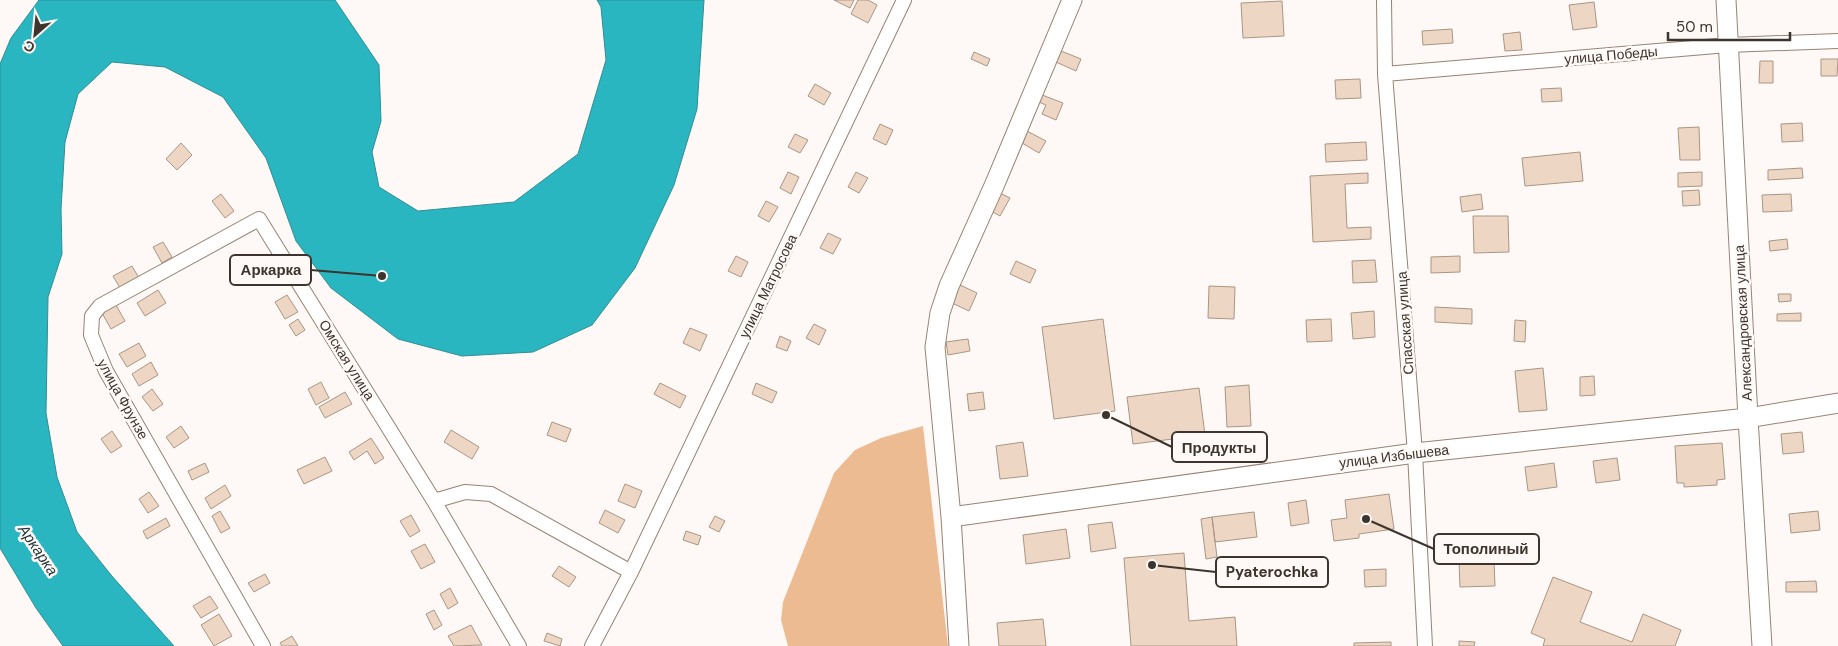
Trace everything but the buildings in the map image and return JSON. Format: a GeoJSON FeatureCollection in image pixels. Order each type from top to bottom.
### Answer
{"type":"FeatureCollection","features":[{"type":"Feature","properties":{"kind":"street","name":"улица Матросова"},"geometry":{"type":"LineString","coordinates":[[631,572],[904,0]]}},
{"type":"Feature","properties":{"kind":"street"},"geometry":{"type":"LineString","coordinates":[[959,646],[951,517],[935,347],[940,313],[949,286],[994,186],[1072,0]]}},
{"type":"Feature","properties":{"kind":"street","name":"Спасская улица"},"geometry":{"type":"LineString","coordinates":[[1384,0],[1385,74],[1415,453],[1425,646]]}},
{"type":"Feature","properties":{"kind":"street","name":"Александровская улица"},"geometry":{"type":"LineString","coordinates":[[1726,0],[1762,646]]}},
{"type":"Feature","properties":{"kind":"street","name":"улица Победы"},"geometry":{"type":"LineString","coordinates":[[1385,74],[1728,45],[1838,40]]}},
{"type":"Feature","properties":{"kind":"street","name":"Омская улица"},"geometry":{"type":"LineString","coordinates":[[259,219],[434,501],[519,646]]}},
{"type":"Feature","properties":{"kind":"street","name":"улица Фрунзе"},"geometry":{"type":"LineString","coordinates":[[259,219],[100,306],[92,316],[90,335],[106,371],[263,646]]}},
{"type":"Feature","properties":{"kind":"street","name":"улица Избышева"},"geometry":{"type":"LineString","coordinates":[[951,517],[1415,453],[1748,418],[1838,403]]}},
{"type":"Feature","properties":{"kind":"street"},"geometry":{"type":"LineString","coordinates":[[434,501],[465,492],[491,494],[631,572],[592,646]]}},
{"type":"Feature","properties":{"kind":"shaded area"},"geometry":{"type":"Polygon","coordinates":[[[923,426],[948,646],[788,646],[781,620],[783,602],[834,473],[855,450],[881,438],[923,426]]]}},
{"type":"Feature","properties":{"kind":"water"},"geometry":{"type":"Polygon","coordinates":[[[39,0],[335,0],[379,65],[381,121],[372,152],[379,187],[418,211],[514,202],[578,154],[606,60],[601,7],[597,0],[704,0],[697,109],[674,185],[635,268],[592,325],[533,352],[462,356],[398,339],[331,288],[296,241],[266,158],[223,97],[165,67],[112,62],[78,94],[65,142],[61,209],[62,254],[48,297],[46,413],[57,477],[77,532],[111,575],[174,646],[63,646],[36,608],[0,548],[0,64],[11,38],[39,0]]]}},
{"type":"Feature","properties":{"kind":"place","name":"Аркарка"},"geometry":{"type":"Point","coordinates":[382,276]}},
{"type":"Feature","properties":{"kind":"place","name":"Продукты"},"geometry":{"type":"Point","coordinates":[1106,415]}},
{"type":"Feature","properties":{"kind":"place","name":"Тополиный"},"geometry":{"type":"Point","coordinates":[1366,519]}},
{"type":"Feature","properties":{"kind":"place","name":"Pyaterochka"},"geometry":{"type":"Point","coordinates":[1152,565]}}]}
